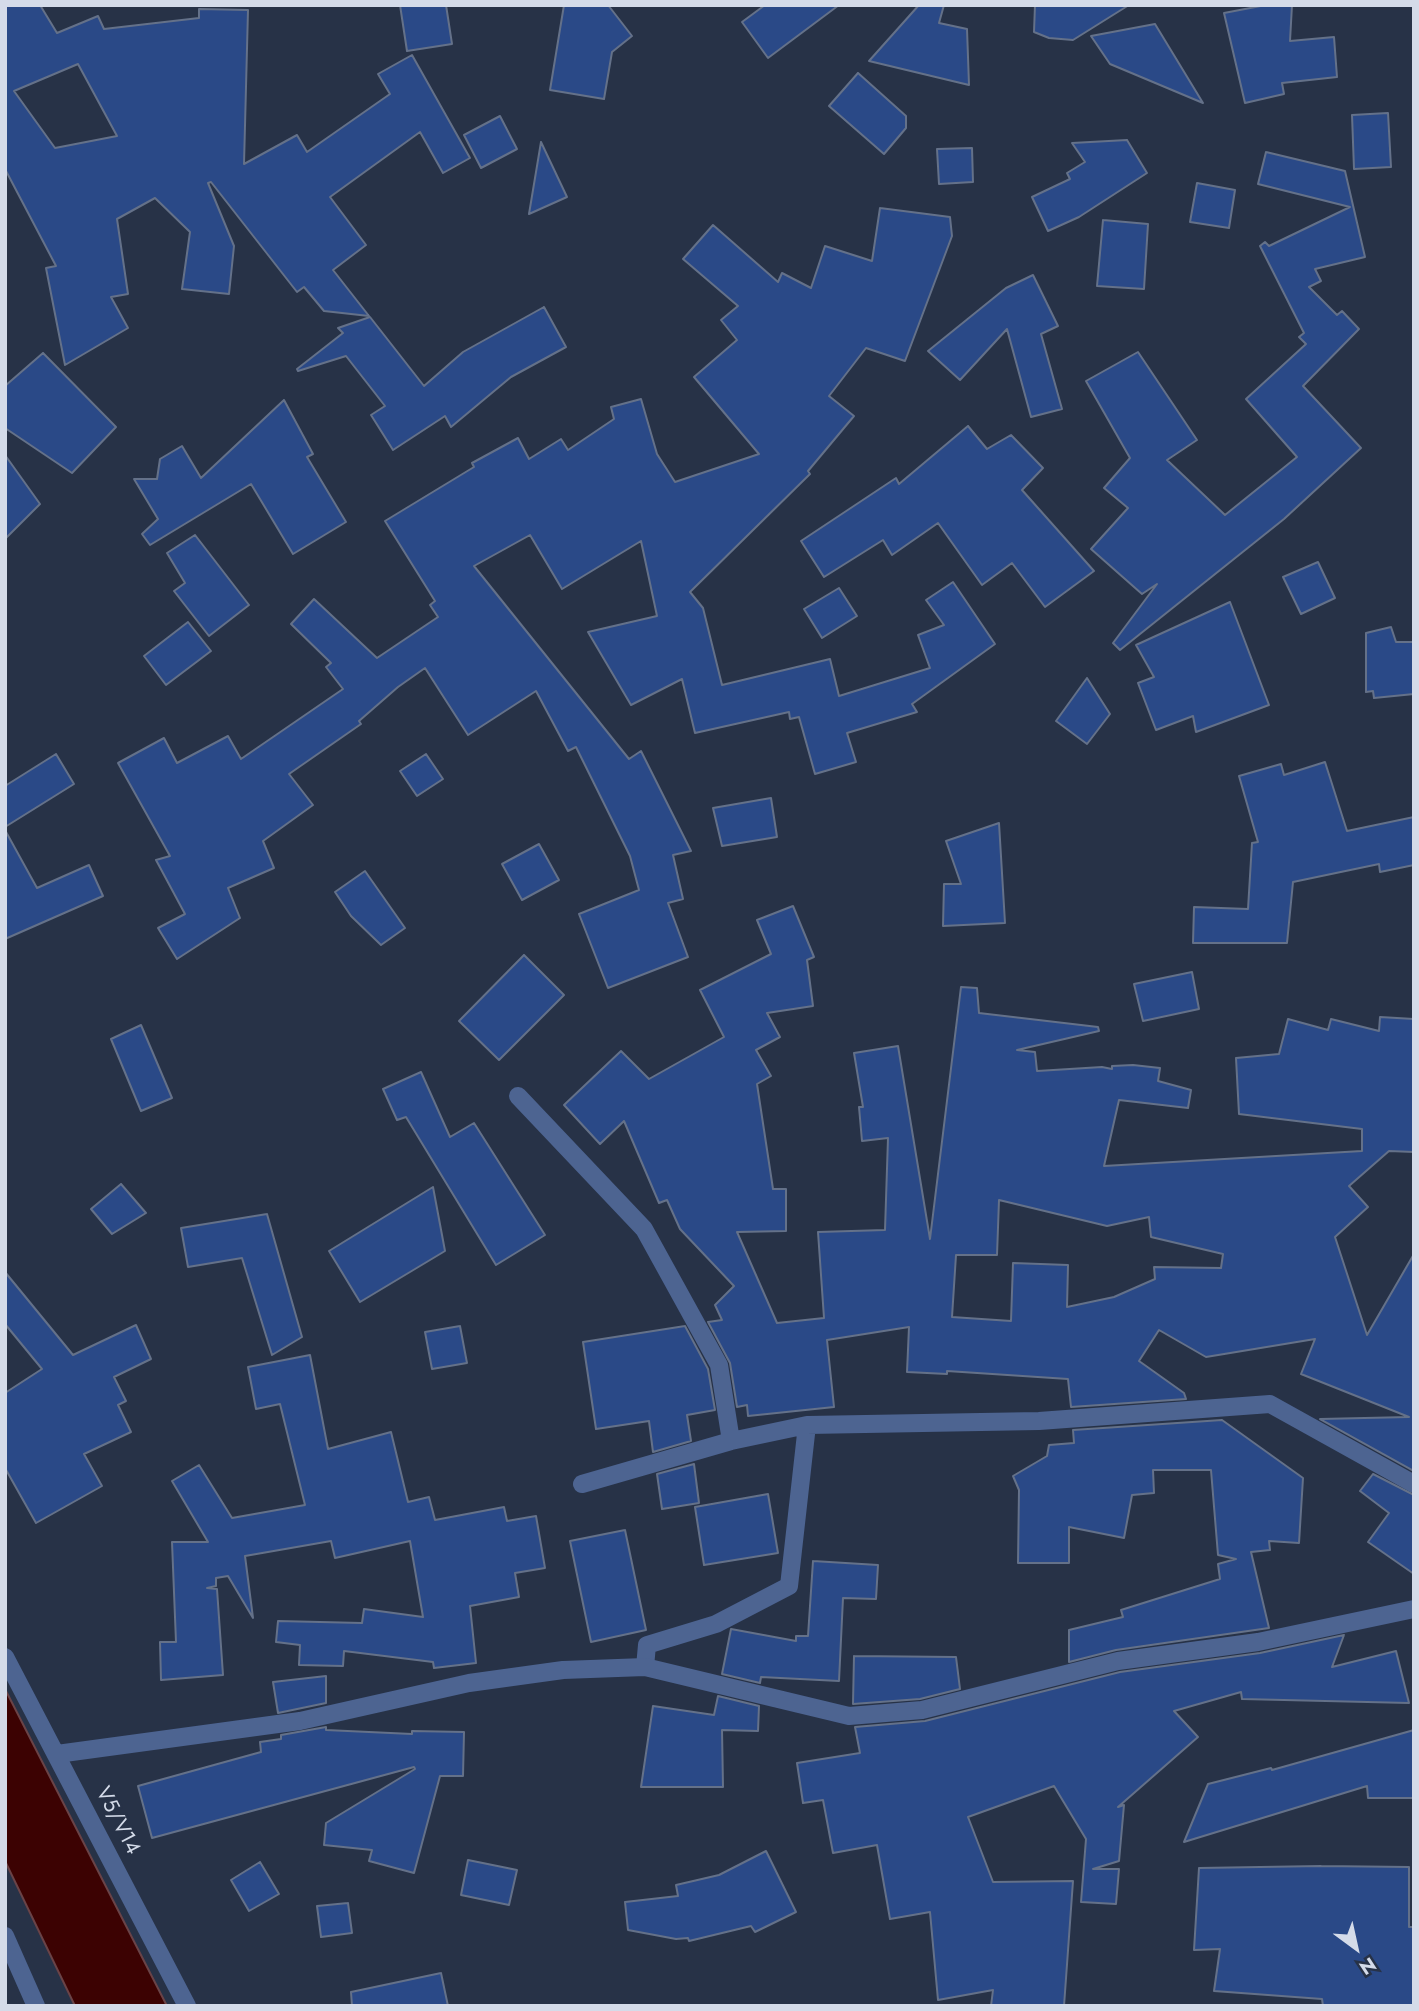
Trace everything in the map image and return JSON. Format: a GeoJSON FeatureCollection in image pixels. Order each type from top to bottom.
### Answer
{"type":"FeatureCollection","features":[{"type":"Feature","properties":{"kind":"street"},"geometry":{"type":"LineString","coordinates":[[518,1096],[644,1229],[719,1365],[731,1441]]}},
{"type":"Feature","properties":{"kind":"street"},"geometry":{"type":"LineString","coordinates":[[582,1484],[731,1441],[807,1425],[1040,1421],[1270,1404],[1414,1484]]}},
{"type":"Feature","properties":{"kind":"street"},"geometry":{"type":"LineString","coordinates":[[645,1667],[646,1645],[716,1624],[789,1586],[807,1425]]}},
{"type":"Feature","properties":{"kind":"street"},"geometry":{"type":"LineString","coordinates":[[57,1754],[300,1721],[469,1683],[563,1670],[645,1667],[849,1716],[922,1710],[1118,1661],[1258,1642],[1414,1609]]}},
{"type":"Feature","properties":{"kind":"street","name":"V5/V14"},"geometry":{"type":"LineString","coordinates":[[5,1657],[187,2006]]}},
{"type":"Feature","properties":{"kind":"street"},"geometry":{"type":"LineString","coordinates":[[5,1936],[36,2006]]}},
{"type":"Feature","properties":{"kind":"shaded area"},"geometry":{"type":"Polygon","coordinates":[[[5,1689],[167,2006],[75,2006],[5,1861],[5,1689]]]}},
{"type":"Feature","properties":{"kind":"building"},"geometry":{"type":"Polygon","coordinates":[[[5,5],[40,5],[57,33],[98,16],[104,29],[199,18],[199,9],[248,10],[244,164],[297,135],[307,152],[390,94],[378,74],[412,55],[470,158],[443,173],[420,132],[330,197],[366,245],[333,270],[369,316],[324,311],[304,287],[297,292],[211,182],[208,183],[234,246],[229,294],[182,289],[190,232],[155,198],[117,219],[128,294],[111,297],[128,328],[65,365],[46,268],[56,266],[5,169],[5,5]],[[78,64],[14,91],[55,148],[117,136],[78,64]]]}},
{"type":"Feature","properties":{"kind":"building"},"geometry":{"type":"Polygon","coordinates":[[[400,5],[446,5],[452,44],[407,51],[400,5]]]}},
{"type":"Feature","properties":{"kind":"building"},"geometry":{"type":"Polygon","coordinates":[[[564,5],[608,5],[632,36],[612,52],[604,99],[550,90],[564,5]]]}},
{"type":"Feature","properties":{"kind":"building"},"geometry":{"type":"Polygon","coordinates":[[[765,5],[839,5],[768,58],[742,22],[765,5]]]}},
{"type":"Feature","properties":{"kind":"building"},"geometry":{"type":"Polygon","coordinates":[[[919,5],[944,5],[939,23],[967,29],[969,85],[869,61],[919,5]]]}},
{"type":"Feature","properties":{"kind":"building"},"geometry":{"type":"Polygon","coordinates":[[[1035,5],[1129,5],[1073,40],[1049,38],[1034,32],[1035,5]]]}},
{"type":"Feature","properties":{"kind":"building"},"geometry":{"type":"Polygon","coordinates":[[[1266,5],[1292,5],[1290,41],[1334,37],[1337,77],[1282,83],[1284,94],[1245,103],[1224,13],[1266,5]]]}},
{"type":"Feature","properties":{"kind":"building"},"geometry":{"type":"Polygon","coordinates":[[[1155,24],[1203,103],[1110,64],[1091,36],[1155,24]]]}},
{"type":"Feature","properties":{"kind":"building"},"geometry":{"type":"Polygon","coordinates":[[[858,73],[906,116],[906,128],[884,154],[829,106],[858,73]]]}},
{"type":"Feature","properties":{"kind":"building"},"geometry":{"type":"Polygon","coordinates":[[[1388,113],[1391,167],[1354,169],[1352,115],[1388,113]]]}},
{"type":"Feature","properties":{"kind":"building"},"geometry":{"type":"Polygon","coordinates":[[[500,116],[517,149],[481,168],[464,135],[500,116]]]}},
{"type":"Feature","properties":{"kind":"building"},"geometry":{"type":"Polygon","coordinates":[[[1127,140],[1147,173],[1079,217],[1048,231],[1032,197],[1070,179],[1067,173],[1085,162],[1072,143],[1127,140]]]}},
{"type":"Feature","properties":{"kind":"building"},"geometry":{"type":"Polygon","coordinates":[[[541,142],[567,197],[529,214],[541,142]]]}},
{"type":"Feature","properties":{"kind":"building"},"geometry":{"type":"Polygon","coordinates":[[[972,148],[973,182],[939,184],[937,149],[972,148]]]}},
{"type":"Feature","properties":{"kind":"building"},"geometry":{"type":"Polygon","coordinates":[[[1266,152],[1345,171],[1365,257],[1315,269],[1321,281],[1309,287],[1337,315],[1342,311],[1359,329],[1303,386],[1361,448],[1284,519],[1120,650],[1113,643],[1157,584],[1142,594],[1091,549],[1128,508],[1104,488],[1130,458],[1086,381],[1138,352],[1197,440],[1167,460],[1225,515],[1297,457],[1246,399],[1306,344],[1299,337],[1304,333],[1260,246],[1265,242],[1269,246],[1350,207],[1258,184],[1266,152]]]}},
{"type":"Feature","properties":{"kind":"building"},"geometry":{"type":"Polygon","coordinates":[[[1197,183],[1235,190],[1229,228],[1190,222],[1197,183]]]}},
{"type":"Feature","properties":{"kind":"building"},"geometry":{"type":"Polygon","coordinates":[[[880,208],[950,217],[952,236],[905,361],[866,348],[829,396],[854,416],[808,471],[810,474],[690,592],[703,608],[722,685],[830,659],[839,696],[930,668],[918,635],[944,625],[926,600],[953,582],[995,644],[912,704],[917,712],[847,733],[856,762],[815,774],[799,717],[790,719],[789,712],[695,733],[682,679],[631,705],[588,632],[657,616],[641,541],[562,589],[530,535],[474,566],[629,759],[641,751],[691,851],[673,855],[683,899],[668,903],[688,957],[608,988],[579,914],[639,890],[630,856],[576,747],[568,751],[536,691],[468,735],[425,668],[359,721],[361,724],[289,774],[313,805],[263,841],[274,868],[228,888],[240,918],[177,959],[158,928],[185,914],[156,860],[170,856],[118,763],[164,738],[177,763],[228,736],[241,759],[343,689],[326,667],[331,663],[291,624],[314,599],[377,658],[438,617],[430,605],[435,601],[385,521],[474,467],[472,463],[518,438],[529,459],[561,439],[568,450],[614,419],[611,407],[641,399],[657,454],[675,482],[759,454],[694,377],[737,340],[721,320],[738,306],[683,259],[713,225],[778,282],[782,273],[811,288],[825,246],[872,261],[880,208]]]}},
{"type":"Feature","properties":{"kind":"building"},"geometry":{"type":"Polygon","coordinates":[[[1103,220],[1148,224],[1144,289],[1097,286],[1103,220]]]}},
{"type":"Feature","properties":{"kind":"building"},"geometry":{"type":"Polygon","coordinates":[[[1033,275],[1058,326],[1041,334],[1062,409],[1031,417],[1007,329],[960,380],[928,351],[1006,288],[1033,275]]]}},
{"type":"Feature","properties":{"kind":"building"},"geometry":{"type":"Polygon","coordinates":[[[544,307],[566,347],[511,377],[451,427],[445,416],[393,450],[371,415],[385,406],[346,356],[298,371],[297,369],[343,333],[338,328],[370,317],[424,386],[463,352],[544,307]]]}},
{"type":"Feature","properties":{"kind":"building"},"geometry":{"type":"Polygon","coordinates":[[[43,353],[116,427],[72,473],[5,428],[5,386],[43,353]]]}},
{"type":"Feature","properties":{"kind":"building"},"geometry":{"type":"Polygon","coordinates":[[[284,400],[313,454],[307,457],[346,522],[293,554],[251,484],[150,545],[142,534],[158,519],[134,479],[157,479],[160,459],[182,446],[201,478],[284,400]]]}},
{"type":"Feature","properties":{"kind":"building"},"geometry":{"type":"Polygon","coordinates":[[[968,426],[987,449],[1011,435],[1043,468],[1022,490],[1094,571],[1045,607],[1012,563],[982,585],[938,523],[892,555],[883,540],[824,577],[801,541],[896,478],[899,484],[968,426]]]}},
{"type":"Feature","properties":{"kind":"building"},"geometry":{"type":"Polygon","coordinates":[[[5,455],[40,504],[5,539],[5,455]]]}},
{"type":"Feature","properties":{"kind":"building"},"geometry":{"type":"Polygon","coordinates":[[[195,535],[249,605],[209,636],[174,591],[185,583],[167,553],[195,535]]]}},
{"type":"Feature","properties":{"kind":"building"},"geometry":{"type":"Polygon","coordinates":[[[1318,562],[1335,598],[1301,614],[1283,577],[1318,562]]]}},
{"type":"Feature","properties":{"kind":"building"},"geometry":{"type":"Polygon","coordinates":[[[839,588],[857,616],[822,638],[804,609],[839,588]]]}},
{"type":"Feature","properties":{"kind":"building"},"geometry":{"type":"Polygon","coordinates":[[[1230,602],[1269,705],[1196,732],[1193,716],[1156,730],[1138,683],[1154,677],[1136,645],[1230,602]]]}},
{"type":"Feature","properties":{"kind":"building"},"geometry":{"type":"Polygon","coordinates":[[[188,622],[211,651],[166,685],[144,656],[188,622]]]}},
{"type":"Feature","properties":{"kind":"building"},"geometry":{"type":"Polygon","coordinates":[[[1391,627],[1396,642],[1414,642],[1414,694],[1374,698],[1373,691],[1366,692],[1366,633],[1391,627]]]}},
{"type":"Feature","properties":{"kind":"building"},"geometry":{"type":"Polygon","coordinates":[[[1087,678],[1110,714],[1087,744],[1056,721],[1087,678]]]}},
{"type":"Feature","properties":{"kind":"building"},"geometry":{"type":"Polygon","coordinates":[[[56,754],[74,784],[5,827],[5,786],[56,754]]]}},
{"type":"Feature","properties":{"kind":"building"},"geometry":{"type":"Polygon","coordinates":[[[426,754],[443,779],[417,796],[400,771],[426,754]]]}},
{"type":"Feature","properties":{"kind":"building"},"geometry":{"type":"Polygon","coordinates":[[[1325,762],[1347,831],[1414,817],[1414,865],[1380,872],[1379,864],[1293,882],[1287,943],[1193,943],[1194,907],[1248,909],[1252,843],[1258,842],[1239,776],[1281,764],[1284,775],[1325,762]]]}},
{"type":"Feature","properties":{"kind":"building"},"geometry":{"type":"Polygon","coordinates":[[[771,798],[777,837],[722,846],[713,808],[771,798]]]}},
{"type":"Feature","properties":{"kind":"building"},"geometry":{"type":"Polygon","coordinates":[[[999,823],[1005,923],[943,926],[944,884],[961,884],[946,841],[999,823]]]}},
{"type":"Feature","properties":{"kind":"building"},"geometry":{"type":"Polygon","coordinates":[[[5,830],[37,888],[89,865],[103,896],[5,939],[5,830]]]}},
{"type":"Feature","properties":{"kind":"building"},"geometry":{"type":"Polygon","coordinates":[[[539,844],[559,880],[522,900],[502,864],[539,844]]]}},
{"type":"Feature","properties":{"kind":"building"},"geometry":{"type":"Polygon","coordinates":[[[365,871],[405,928],[381,945],[351,916],[335,892],[365,871]]]}},
{"type":"Feature","properties":{"kind":"building"},"geometry":{"type":"Polygon","coordinates":[[[793,906],[814,957],[807,960],[813,1006],[767,1013],[780,1037],[756,1050],[771,1076],[757,1084],[773,1189],[786,1189],[786,1231],[737,1232],[777,1323],[824,1318],[818,1232],[885,1230],[888,1138],[862,1141],[859,1107],[863,1107],[854,1053],[898,1046],[930,1239],[961,987],[977,988],[979,1013],[1098,1027],[1099,1031],[1017,1050],[1035,1052],[1037,1071],[1102,1067],[1112,1069],[1112,1066],[1133,1065],[1160,1068],[1158,1081],[1191,1090],[1188,1108],[1119,1100],[1104,1166],[1362,1151],[1362,1129],[1239,1114],[1236,1058],[1279,1054],[1288,1019],[1328,1030],[1331,1019],[1379,1031],[1380,1017],[1414,1019],[1414,1152],[1389,1151],[1349,1186],[1368,1207],[1335,1237],[1367,1335],[1414,1254],[1414,1471],[1320,1419],[1409,1417],[1301,1374],[1315,1339],[1206,1357],[1159,1330],[1139,1361],[1184,1393],[1186,1399],[1071,1407],[1068,1379],[947,1371],[947,1374],[907,1372],[909,1327],[827,1340],[834,1407],[748,1416],[747,1405],[737,1407],[730,1363],[708,1322],[722,1320],[715,1305],[734,1286],[680,1229],[667,1200],[659,1203],[624,1121],[600,1144],[564,1105],[621,1051],[649,1079],[724,1037],[700,990],[771,954],[757,920],[793,906]],[[999,1200],[997,1255],[956,1255],[952,1317],[1011,1321],[1013,1263],[1068,1265],[1067,1307],[1114,1297],[1155,1279],[1154,1267],[1221,1268],[1223,1254],[1151,1237],[1149,1217],[1107,1226],[999,1200]]]}},
{"type":"Feature","properties":{"kind":"building"},"geometry":{"type":"Polygon","coordinates":[[[524,955],[564,995],[499,1060],[459,1021],[524,955]]]}},
{"type":"Feature","properties":{"kind":"building"},"geometry":{"type":"Polygon","coordinates":[[[1192,972],[1199,1009],[1143,1021],[1134,984],[1192,972]]]}},
{"type":"Feature","properties":{"kind":"building"},"geometry":{"type":"Polygon","coordinates":[[[141,1025],[172,1098],[141,1111],[111,1039],[141,1025]]]}},
{"type":"Feature","properties":{"kind":"building"},"geometry":{"type":"Polygon","coordinates":[[[421,1072],[450,1137],[474,1123],[545,1235],[496,1265],[406,1117],[397,1120],[383,1089],[421,1072]]]}},
{"type":"Feature","properties":{"kind":"building"},"geometry":{"type":"Polygon","coordinates":[[[121,1184],[146,1213],[112,1234],[91,1209],[121,1184]]]}},
{"type":"Feature","properties":{"kind":"building"},"geometry":{"type":"Polygon","coordinates":[[[433,1187],[445,1251],[360,1302],[329,1251],[433,1187]]]}},
{"type":"Feature","properties":{"kind":"building"},"geometry":{"type":"Polygon","coordinates":[[[267,1214],[302,1337],[272,1355],[242,1258],[188,1267],[181,1228],[267,1214]]]}},
{"type":"Feature","properties":{"kind":"building"},"geometry":{"type":"Polygon","coordinates":[[[5,1272],[73,1355],[136,1325],[151,1359],[114,1377],[126,1401],[118,1405],[131,1432],[84,1454],[102,1486],[36,1523],[5,1468],[5,1393],[42,1369],[5,1324],[5,1272]]]}},
{"type":"Feature","properties":{"kind":"building"},"geometry":{"type":"Polygon","coordinates":[[[460,1326],[467,1363],[432,1369],[425,1332],[460,1326]]]}},
{"type":"Feature","properties":{"kind":"building"},"geometry":{"type":"Polygon","coordinates":[[[685,1326],[708,1369],[715,1410],[687,1415],[691,1441],[653,1452],[649,1421],[596,1429],[583,1342],[685,1326]]]}},
{"type":"Feature","properties":{"kind":"building"},"geometry":{"type":"Polygon","coordinates":[[[310,1355],[328,1449],[391,1432],[408,1502],[429,1497],[435,1520],[504,1507],[507,1521],[536,1516],[545,1568],[515,1573],[519,1597],[470,1606],[476,1663],[434,1668],[433,1662],[344,1651],[343,1666],[299,1665],[300,1645],[276,1642],[278,1621],[362,1623],[364,1609],[423,1617],[410,1541],[335,1558],[331,1541],[245,1556],[253,1618],[228,1576],[216,1578],[216,1586],[207,1588],[217,1589],[223,1675],[161,1680],[160,1642],[176,1642],[172,1542],[208,1542],[172,1481],[199,1465],[232,1518],[305,1505],[280,1404],[256,1409],[248,1367],[310,1355]]]}},
{"type":"Feature","properties":{"kind":"building"},"geometry":{"type":"Polygon","coordinates":[[[1222,1420],[1303,1478],[1299,1543],[1269,1541],[1270,1550],[1251,1552],[1269,1628],[1116,1650],[1069,1662],[1069,1630],[1123,1617],[1121,1610],[1220,1579],[1218,1564],[1236,1559],[1218,1555],[1211,1470],[1153,1470],[1154,1493],[1132,1495],[1124,1538],[1069,1527],[1069,1563],[1018,1563],[1019,1490],[1013,1476],[1047,1456],[1049,1445],[1074,1443],[1073,1430],[1222,1420]]]}},
{"type":"Feature","properties":{"kind":"building"},"geometry":{"type":"Polygon","coordinates":[[[694,1464],[699,1503],[662,1509],[657,1474],[694,1464]]]}},
{"type":"Feature","properties":{"kind":"building"},"geometry":{"type":"Polygon","coordinates":[[[1373,1474],[1414,1495],[1414,1574],[1368,1542],[1389,1513],[1360,1491],[1373,1474]]]}},
{"type":"Feature","properties":{"kind":"building"},"geometry":{"type":"Polygon","coordinates":[[[768,1494],[778,1553],[704,1565],[695,1507],[768,1494]]]}},
{"type":"Feature","properties":{"kind":"building"},"geometry":{"type":"Polygon","coordinates":[[[625,1530],[646,1630],[591,1642],[570,1541],[625,1530]]]}},
{"type":"Feature","properties":{"kind":"building"},"geometry":{"type":"Polygon","coordinates":[[[813,1561],[878,1565],[876,1599],[843,1598],[839,1681],[761,1677],[760,1683],[722,1674],[731,1629],[796,1641],[796,1636],[808,1636],[813,1561]]]}},
{"type":"Feature","properties":{"kind":"building"},"geometry":{"type":"Polygon","coordinates":[[[1344,1635],[1332,1667],[1396,1651],[1409,1703],[1242,1699],[1241,1692],[1174,1711],[1198,1737],[1118,1807],[1124,1805],[1119,1861],[1093,1869],[1119,1869],[1116,1904],[1081,1902],[1086,1839],[1054,1786],[968,1817],[993,1882],[1073,1881],[1064,2006],[991,2006],[993,1990],[938,2000],[930,1912],[890,1919],[877,1845],[833,1853],[823,1800],[803,1803],[797,1763],[860,1753],[855,1727],[925,1721],[1120,1672],[1260,1653],[1344,1635]]]}},
{"type":"Feature","properties":{"kind":"building"},"geometry":{"type":"Polygon","coordinates":[[[854,1656],[956,1657],[960,1689],[920,1699],[853,1704],[854,1656]]]}},
{"type":"Feature","properties":{"kind":"building"},"geometry":{"type":"Polygon","coordinates":[[[326,1676],[326,1703],[278,1713],[273,1682],[326,1676]]]}},
{"type":"Feature","properties":{"kind":"building"},"geometry":{"type":"Polygon","coordinates":[[[718,1696],[759,1706],[758,1731],[722,1730],[723,1787],[641,1787],[653,1706],[714,1715],[718,1696]]]}},
{"type":"Feature","properties":{"kind":"building"},"geometry":{"type":"Polygon","coordinates":[[[326,1727],[326,1730],[412,1734],[412,1731],[464,1732],[463,1776],[440,1776],[414,1873],[369,1861],[372,1850],[324,1845],[326,1823],[415,1769],[414,1767],[152,1838],[138,1786],[261,1752],[260,1742],[281,1739],[281,1735],[326,1727]]]}},
{"type":"Feature","properties":{"kind":"building"},"geometry":{"type":"Polygon","coordinates":[[[1414,1730],[1414,1798],[1368,1798],[1367,1786],[1184,1842],[1208,1784],[1271,1768],[1272,1770],[1414,1730]]]}},
{"type":"Feature","properties":{"kind":"building"},"geometry":{"type":"Polygon","coordinates":[[[766,1851],[796,1912],[755,1932],[751,1926],[689,1941],[688,1938],[676,1939],[628,1930],[625,1902],[678,1896],[676,1885],[719,1875],[766,1851]]]}},
{"type":"Feature","properties":{"kind":"building"},"geometry":{"type":"Polygon","coordinates":[[[468,1860],[517,1870],[509,1905],[461,1895],[468,1860]]]}},
{"type":"Feature","properties":{"kind":"building"},"geometry":{"type":"Polygon","coordinates":[[[260,1862],[279,1894],[249,1911],[231,1880],[260,1862]]]}},
{"type":"Feature","properties":{"kind":"building"},"geometry":{"type":"Polygon","coordinates":[[[1409,1867],[1409,1927],[1414,1927],[1414,2006],[1323,2006],[1322,1999],[1214,1991],[1220,1949],[1194,1950],[1199,1868],[1409,1867]]]}},
{"type":"Feature","properties":{"kind":"building"},"geometry":{"type":"Polygon","coordinates":[[[348,1903],[352,1933],[321,1937],[317,1906],[348,1903]]]}},
{"type":"Feature","properties":{"kind":"building"},"geometry":{"type":"Polygon","coordinates":[[[441,1973],[448,2006],[352,2006],[351,1992],[441,1973]]]}}]}
